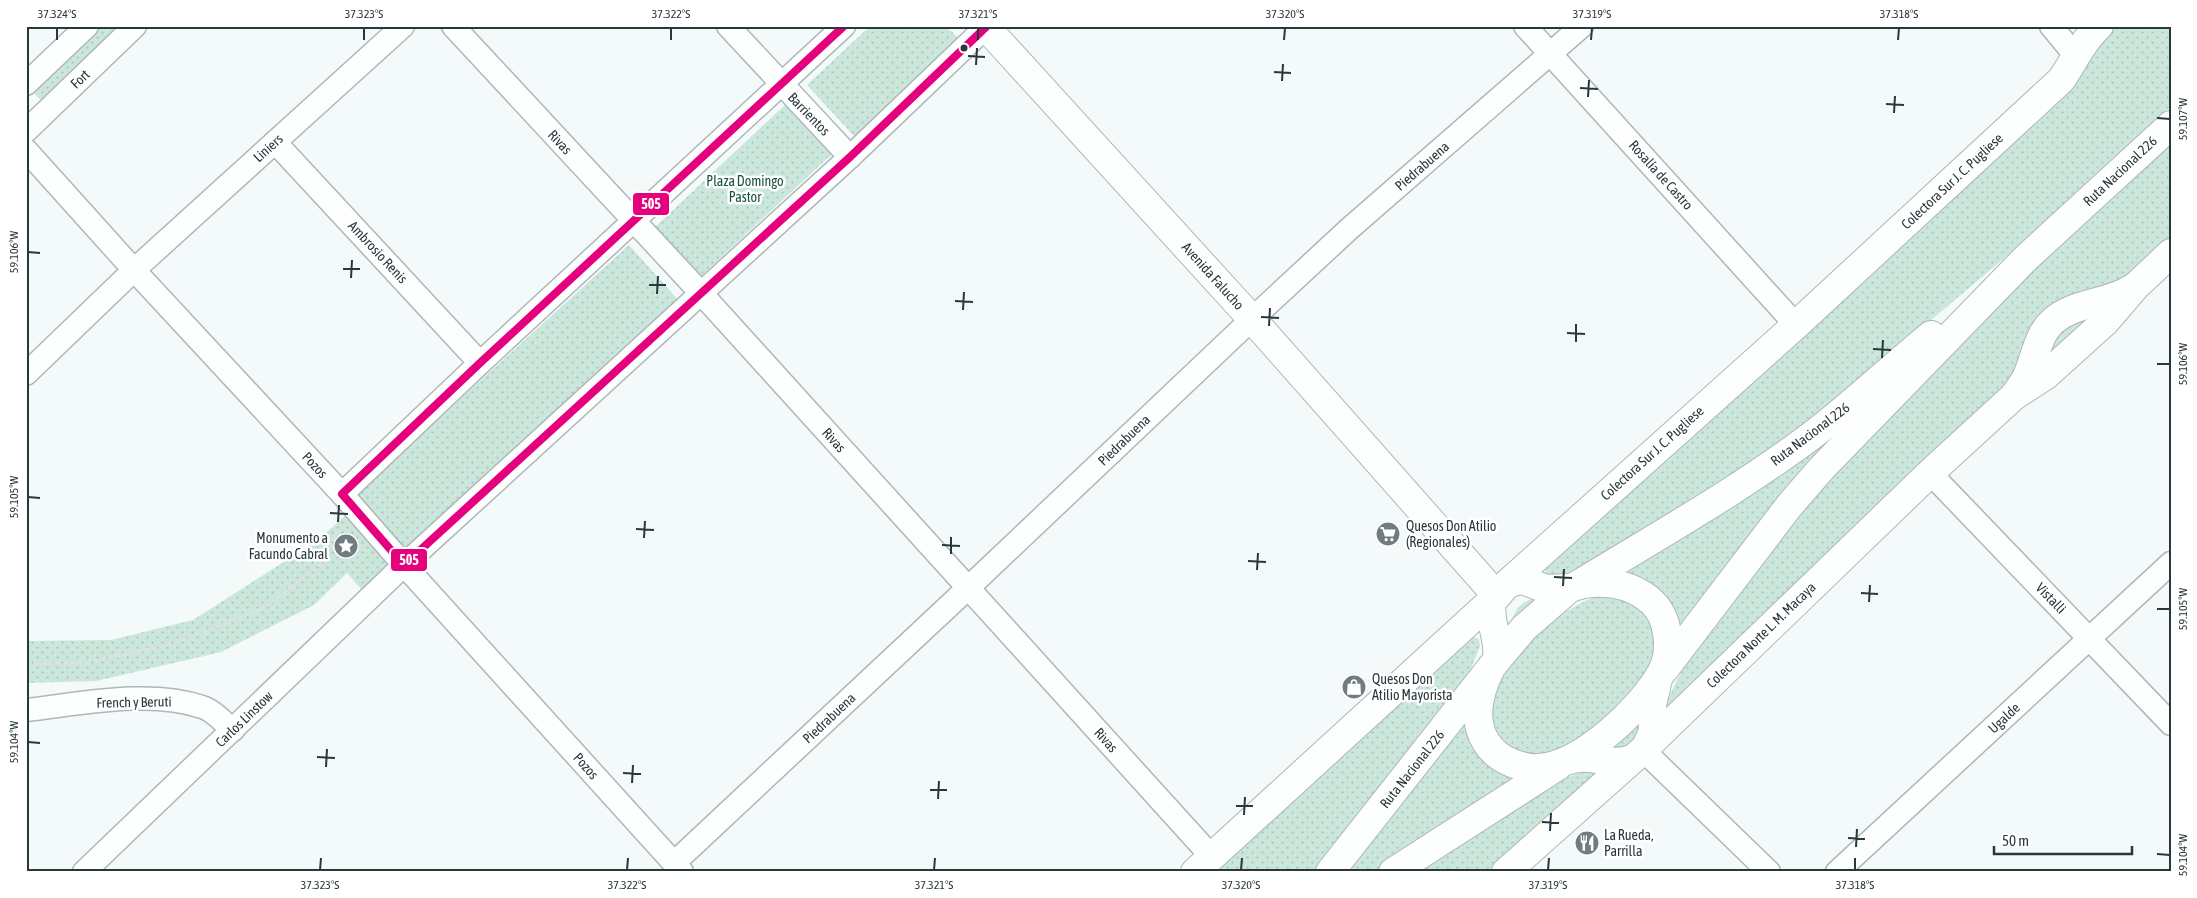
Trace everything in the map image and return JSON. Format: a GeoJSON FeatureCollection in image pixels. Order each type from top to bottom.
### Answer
{"type":"FeatureCollection","features":[{"type":"Feature","properties":{"kind":"main road","name":"Colectora Sur J. C. Pugliese"},"geometry":{"type":"LineString","coordinates":[[1204,864],[1499,593],[1796,325],[2061,80],[2073,64],[2088,36],[2099,26]]}},
{"type":"Feature","properties":{"kind":"main road","name":"Avenida Falucho"},"geometry":{"type":"LineString","coordinates":[[986,27],[1499,593]]}},
{"type":"Feature","properties":{"kind":"main road","name":"Ruta Nacional 226"},"geometry":{"type":"LineString","coordinates":[[1393,872],[1564,762],[1586,750],[1628,715],[1643,699],[1789,506],[1855,433],[2025,259],[2171,124]]}},
{"type":"Feature","properties":{"kind":"main road","name":"Colectora Norte L. M. Macaya"},"geometry":{"type":"LineString","coordinates":[[1506,872],[1640,751],[1930,472],[2014,396],[2045,376],[2100,328],[2116,312],[2136,286],[2171,253]]}},
{"type":"Feature","properties":{"kind":"main road","name":"Ruta Nacional 226"},"geometry":{"type":"LineString","coordinates":[[1330,872],[1524,628],[1574,587],[1705,509],[1816,432],[2025,259]]}},
{"type":"Feature","properties":{"kind":"main road","name":"Colectora Norte L. M. Macaya"},"geometry":{"type":"LineString","coordinates":[[2014,396],[2026,378],[2046,329],[2053,321],[2075,308],[2112,299],[2136,286]]}},
{"type":"Feature","properties":{"kind":"main road"},"geometry":{"type":"LineString","coordinates":[[1495,663],[1496,637],[1490,612],[1499,593],[1523,580],[1546,590],[1574,587]]}},
{"type":"Feature","properties":{"kind":"main road","name":"Ruta Nacional 226"},"geometry":{"type":"LineString","coordinates":[[1574,587],[1624,585],[1636,590],[1655,605],[1661,614],[1668,636],[1668,648],[1661,674]]}},
{"type":"Feature","properties":{"kind":"main road","name":"Ruta Nacional 226"},"geometry":{"type":"LineString","coordinates":[[1495,663],[1483,686],[1478,713],[1482,733],[1492,750],[1508,762],[1526,768],[1538,768],[1564,762]]}},
{"type":"Feature","properties":{"kind":"main road"},"geometry":{"type":"LineString","coordinates":[[1564,762],[1589,756],[1621,763],[1640,751],[1653,731],[1652,705],[1654,688],[1661,674]]}},
{"type":"Feature","properties":{"kind":"street"},"geometry":{"type":"LineString","coordinates":[[26,84],[87,26]]}},
{"type":"Feature","properties":{"kind":"street","name":"Fort"},"geometry":{"type":"LineString","coordinates":[[26,131],[135,26]]}},
{"type":"Feature","properties":{"kind":"street","name":"Liniers"},"geometry":{"type":"LineString","coordinates":[[26,374],[134,270],[403,26]]}},
{"type":"Feature","properties":{"kind":"street","name":"Rivas"},"geometry":{"type":"LineString","coordinates":[[453,26],[700,292],[968,588],[1204,864]]}},
{"type":"Feature","properties":{"kind":"street","name":"Barrientos"},"geometry":{"type":"LineString","coordinates":[[728,26],[850,157]]}},
{"type":"Feature","properties":{"kind":"street"},"geometry":{"type":"LineString","coordinates":[[342,494],[480,362],[844,26]]}},
{"type":"Feature","properties":{"kind":"street","name":"Rosalía de Castro"},"geometry":{"type":"LineString","coordinates":[[1525,26],[1796,325]]}},
{"type":"Feature","properties":{"kind":"street","name":"Piedrabuena"},"geometry":{"type":"LineString","coordinates":[[678,867],[968,588],[1252,319],[1350,229],[1582,26]]}},
{"type":"Feature","properties":{"kind":"street"},"geometry":{"type":"LineString","coordinates":[[2051,26],[2070,49],[2080,50]]}},
{"type":"Feature","properties":{"kind":"street","name":"Carlos Linstow"},"geometry":{"type":"LineString","coordinates":[[84,872],[404,565],[700,292],[850,157],[986,27]]}},
{"type":"Feature","properties":{"kind":"street","name":"Ambrosio Renis"},"geometry":{"type":"LineString","coordinates":[[275,142],[480,362]]}},
{"type":"Feature","properties":{"kind":"street","name":"Pozos"},"geometry":{"type":"LineString","coordinates":[[26,150],[134,270],[342,494],[678,867]]}},
{"type":"Feature","properties":{"kind":"street","name":"Vistalli"},"geometry":{"type":"LineString","coordinates":[[1930,472],[2171,724]]}},
{"type":"Feature","properties":{"kind":"street","name":"Ugalde"},"geometry":{"type":"LineString","coordinates":[[1837,872],[2171,563]]}},
{"type":"Feature","properties":{"kind":"street","name":"French y Beruti"},"geometry":{"type":"LineString","coordinates":[[26,710],[116,700],[163,699],[204,707],[233,730]]}},
{"type":"Feature","properties":{"kind":"street"},"geometry":{"type":"LineString","coordinates":[[1640,751],[1769,872]]}},
{"type":"Feature","properties":{"kind":"path"},"geometry":{"type":"LineString","coordinates":[[26,664],[89,662],[173,644],[263,608],[323,563],[337,532],[360,514]]}},
{"type":"Feature","properties":{"kind":"green space"},"geometry":{"type":"Polygon","coordinates":[[[97,26],[121,26],[42,101],[30,89],[97,26]]]}},
{"type":"Feature","properties":{"kind":"green space"},"geometry":{"type":"Polygon","coordinates":[[[870,26],[946,26],[959,39],[855,137],[807,85],[870,26]]]}},
{"type":"Feature","properties":{"kind":"green space"},"geometry":{"type":"Polygon","coordinates":[[[2111,26],[2171,26],[2171,106],[2021,244],[1792,438],[1596,562],[1560,578],[1546,575],[1544,567],[2111,26]]]}},
{"type":"Feature","properties":{"kind":"green space","name":"Plaza Domingo Pastor"},"geometry":{"type":"Polygon","coordinates":[[[787,103],[833,153],[700,277],[654,228],[787,103]]]}},
{"type":"Feature","properties":{"kind":"green space"},"geometry":{"type":"Polygon","coordinates":[[[2171,143],[2171,241],[2127,281],[2081,299],[2021,372],[1667,711],[1666,703],[1691,652],[1758,557],[1884,416],[2039,264],[2171,143]]]}},
{"type":"Feature","properties":{"kind":"green space"},"geometry":{"type":"Polygon","coordinates":[[[629,245],[679,301],[403,552],[354,496],[629,245]]]}},
{"type":"Feature","properties":{"kind":"green space"},"geometry":{"type":"Polygon","coordinates":[[[2097,311],[2041,367],[2052,335],[2097,311]]]}},
{"type":"Feature","properties":{"kind":"green space"},"geometry":{"type":"Polygon","coordinates":[[[1863,404],[1681,634],[1617,572],[1863,404]]]}},
{"type":"Feature","properties":{"kind":"green space"},"geometry":{"type":"Polygon","coordinates":[[[348,513],[394,565],[364,592],[347,573],[314,605],[221,652],[96,681],[26,683],[26,641],[111,640],[193,620],[318,540],[348,513]]]}},
{"type":"Feature","properties":{"kind":"green space"},"geometry":{"type":"Polygon","coordinates":[[[1611,596],[1639,608],[1651,623],[1656,648],[1652,663],[1644,677],[1633,692],[1605,720],[1573,742],[1541,755],[1522,753],[1505,745],[1497,735],[1492,722],[1489,702],[1496,682],[1506,667],[1534,637],[1566,611],[1596,597],[1611,596]]]}},
{"type":"Feature","properties":{"kind":"green space"},"geometry":{"type":"Polygon","coordinates":[[[1542,597],[1511,622],[1522,604],[1542,597]]]}},
{"type":"Feature","properties":{"kind":"green space"},"geometry":{"type":"Polygon","coordinates":[[[1471,636],[1479,639],[1480,646],[1467,678],[1322,872],[1213,872],[1471,636]]]}},
{"type":"Feature","properties":{"kind":"green space"},"geometry":{"type":"Polygon","coordinates":[[[1465,716],[1525,780],[1417,846],[1379,872],[1343,872],[1465,716]]]}},
{"type":"Feature","properties":{"kind":"green space"},"geometry":{"type":"Polygon","coordinates":[[[1642,721],[1640,732],[1634,741],[1614,749],[1607,746],[1642,721]]]}},
{"type":"Feature","properties":{"kind":"green space"},"geometry":{"type":"Polygon","coordinates":[[[1597,769],[1600,776],[1495,872],[1407,872],[1555,784],[1577,773],[1597,769]]]}},
{"type":"Feature","properties":{"kind":"transit line","name":"505"},"geometry":{"type":"LineString","coordinates":[[844,26],[480,363],[342,494],[404,565],[850,157],[987,26]]}},
{"type":"Feature","properties":{"kind":"place","name":"Quesos Don Atilio (Regionales)"},"geometry":{"type":"Point","coordinates":[1388,534]}},
{"type":"Feature","properties":{"kind":"place","name":"Monumento a Facundo Cabral"},"geometry":{"type":"Point","coordinates":[346,546]}},
{"type":"Feature","properties":{"kind":"place","name":"Quesos Don Atilio Mayorista"},"geometry":{"type":"Point","coordinates":[1354,687]}},
{"type":"Feature","properties":{"kind":"place","name":"La Rueda, Parrilla"},"geometry":{"type":"Point","coordinates":[1587,843]}}]}
